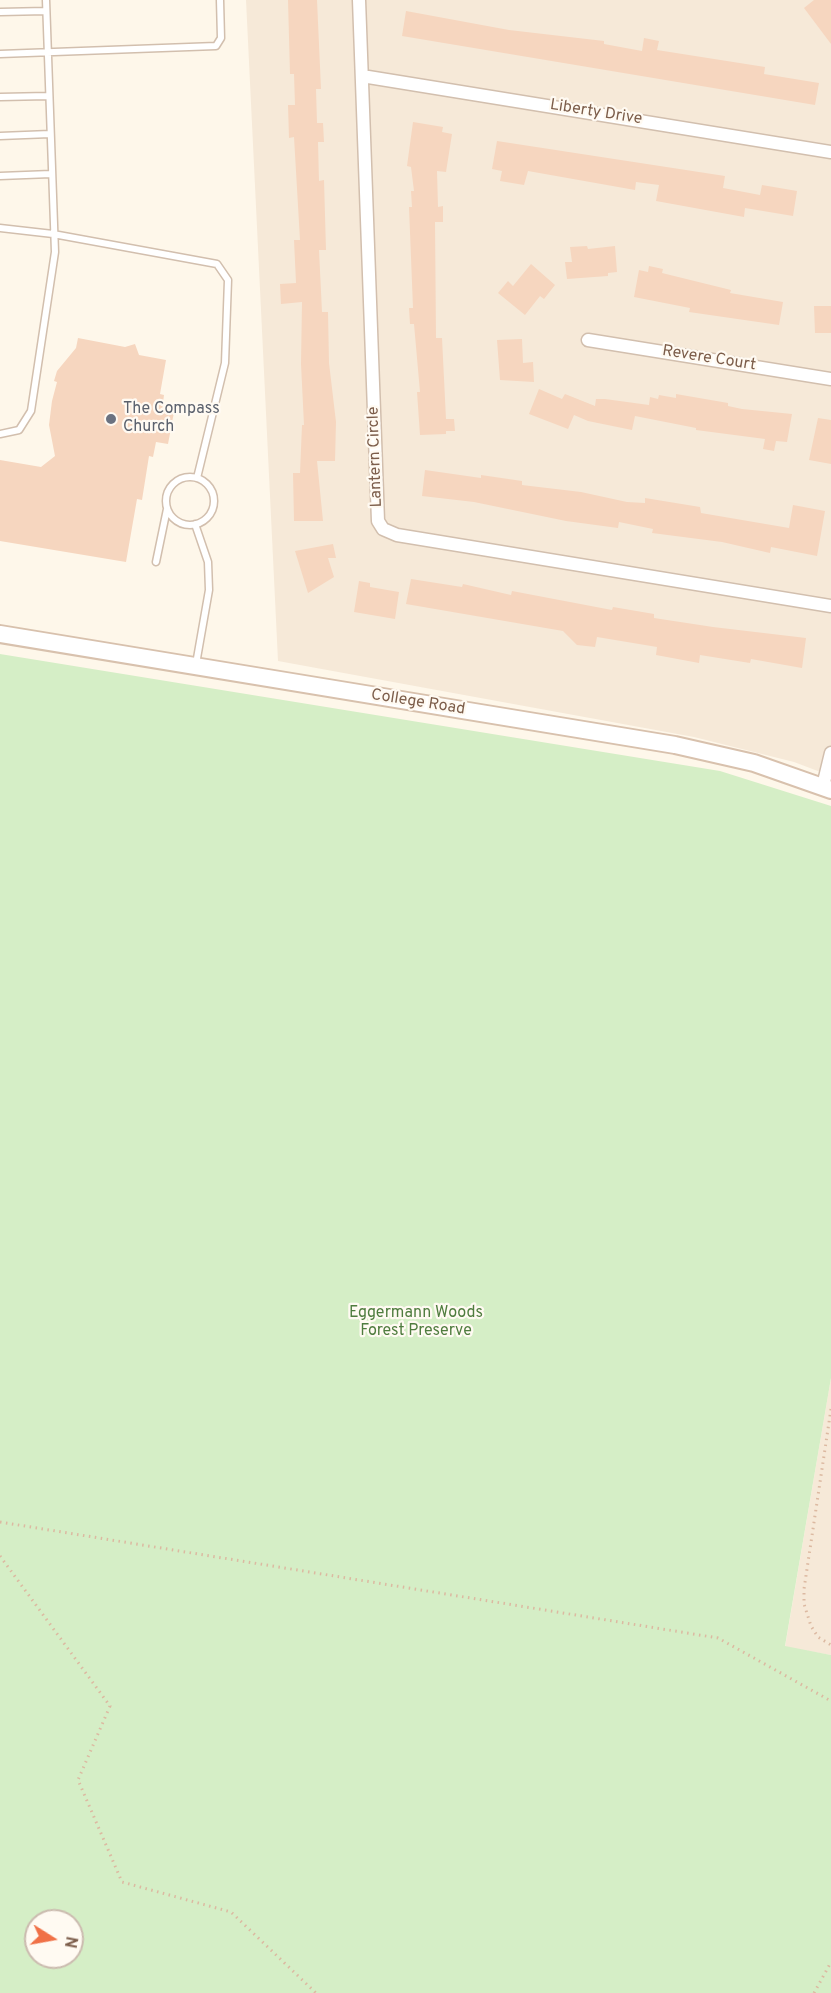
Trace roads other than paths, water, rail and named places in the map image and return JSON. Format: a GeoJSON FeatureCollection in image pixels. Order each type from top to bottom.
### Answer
{"type":"FeatureCollection","features":[{"type":"Feature","properties":{"kind":"main road","name":"College Road"},"geometry":{"type":"LineString","coordinates":[[0,634],[675,746],[754,763],[827,788]]}},
{"type":"Feature","properties":{"kind":"street","name":"Lantern Circle"},"geometry":{"type":"LineString","coordinates":[[359,0],[378,521],[382,529],[397,535],[831,606]]}},
{"type":"Feature","properties":{"kind":"street","name":"Liberty Drive"},"geometry":{"type":"LineString","coordinates":[[362,76],[831,152]]}},
{"type":"Feature","properties":{"kind":"street","name":"Revere Court"},"geometry":{"type":"LineString","coordinates":[[588,340],[831,379]]}},
{"type":"Feature","properties":{"kind":"street"},"geometry":{"type":"LineString","coordinates":[[827,788],[831,753]]}},
{"type":"Feature","properties":{"kind":"lane"},"geometry":{"type":"LineString","coordinates":[[0,434],[19,430],[30,411],[46,323],[55,252],[46,0]]}},
{"type":"Feature","properties":{"kind":"lane"},"geometry":{"type":"LineString","coordinates":[[0,54],[216,46],[221,38],[220,0]]}},
{"type":"Feature","properties":{"kind":"lane"},"geometry":{"type":"LineString","coordinates":[[0,12],[46,11]]}},
{"type":"Feature","properties":{"kind":"lane"},"geometry":{"type":"LineString","coordinates":[[0,97],[48,96]]}},
{"type":"Feature","properties":{"kind":"lane"},"geometry":{"type":"LineString","coordinates":[[0,136],[50,134]]}},
{"type":"Feature","properties":{"kind":"lane"},"geometry":{"type":"LineString","coordinates":[[0,176],[51,174]]}},
{"type":"Feature","properties":{"kind":"lane"},"geometry":{"type":"LineString","coordinates":[[0,228],[53,234],[217,264],[228,280],[225,363],[197,478]]}},
{"type":"Feature","properties":{"kind":"lane"},"geometry":{"type":"LineString","coordinates":[[156,562],[167,509],[166,500],[172,484],[188,477],[197,478],[210,490],[213,502],[206,518],[195,524],[178,522],[167,509]]}},
{"type":"Feature","properties":{"kind":"lane"},"geometry":{"type":"LineString","coordinates":[[195,524],[208,562],[209,590],[196,666]]}},
{"type":"Feature","properties":{"kind":"place","name":"The Compass Church"},"geometry":{"type":"Point","coordinates":[111,419]}},
{"type":"Feature","properties":{"kind":"park label","name":"Eggermann Woods Forest Preserve"},"geometry":{"type":"Point","coordinates":[416,1323]}}]}
